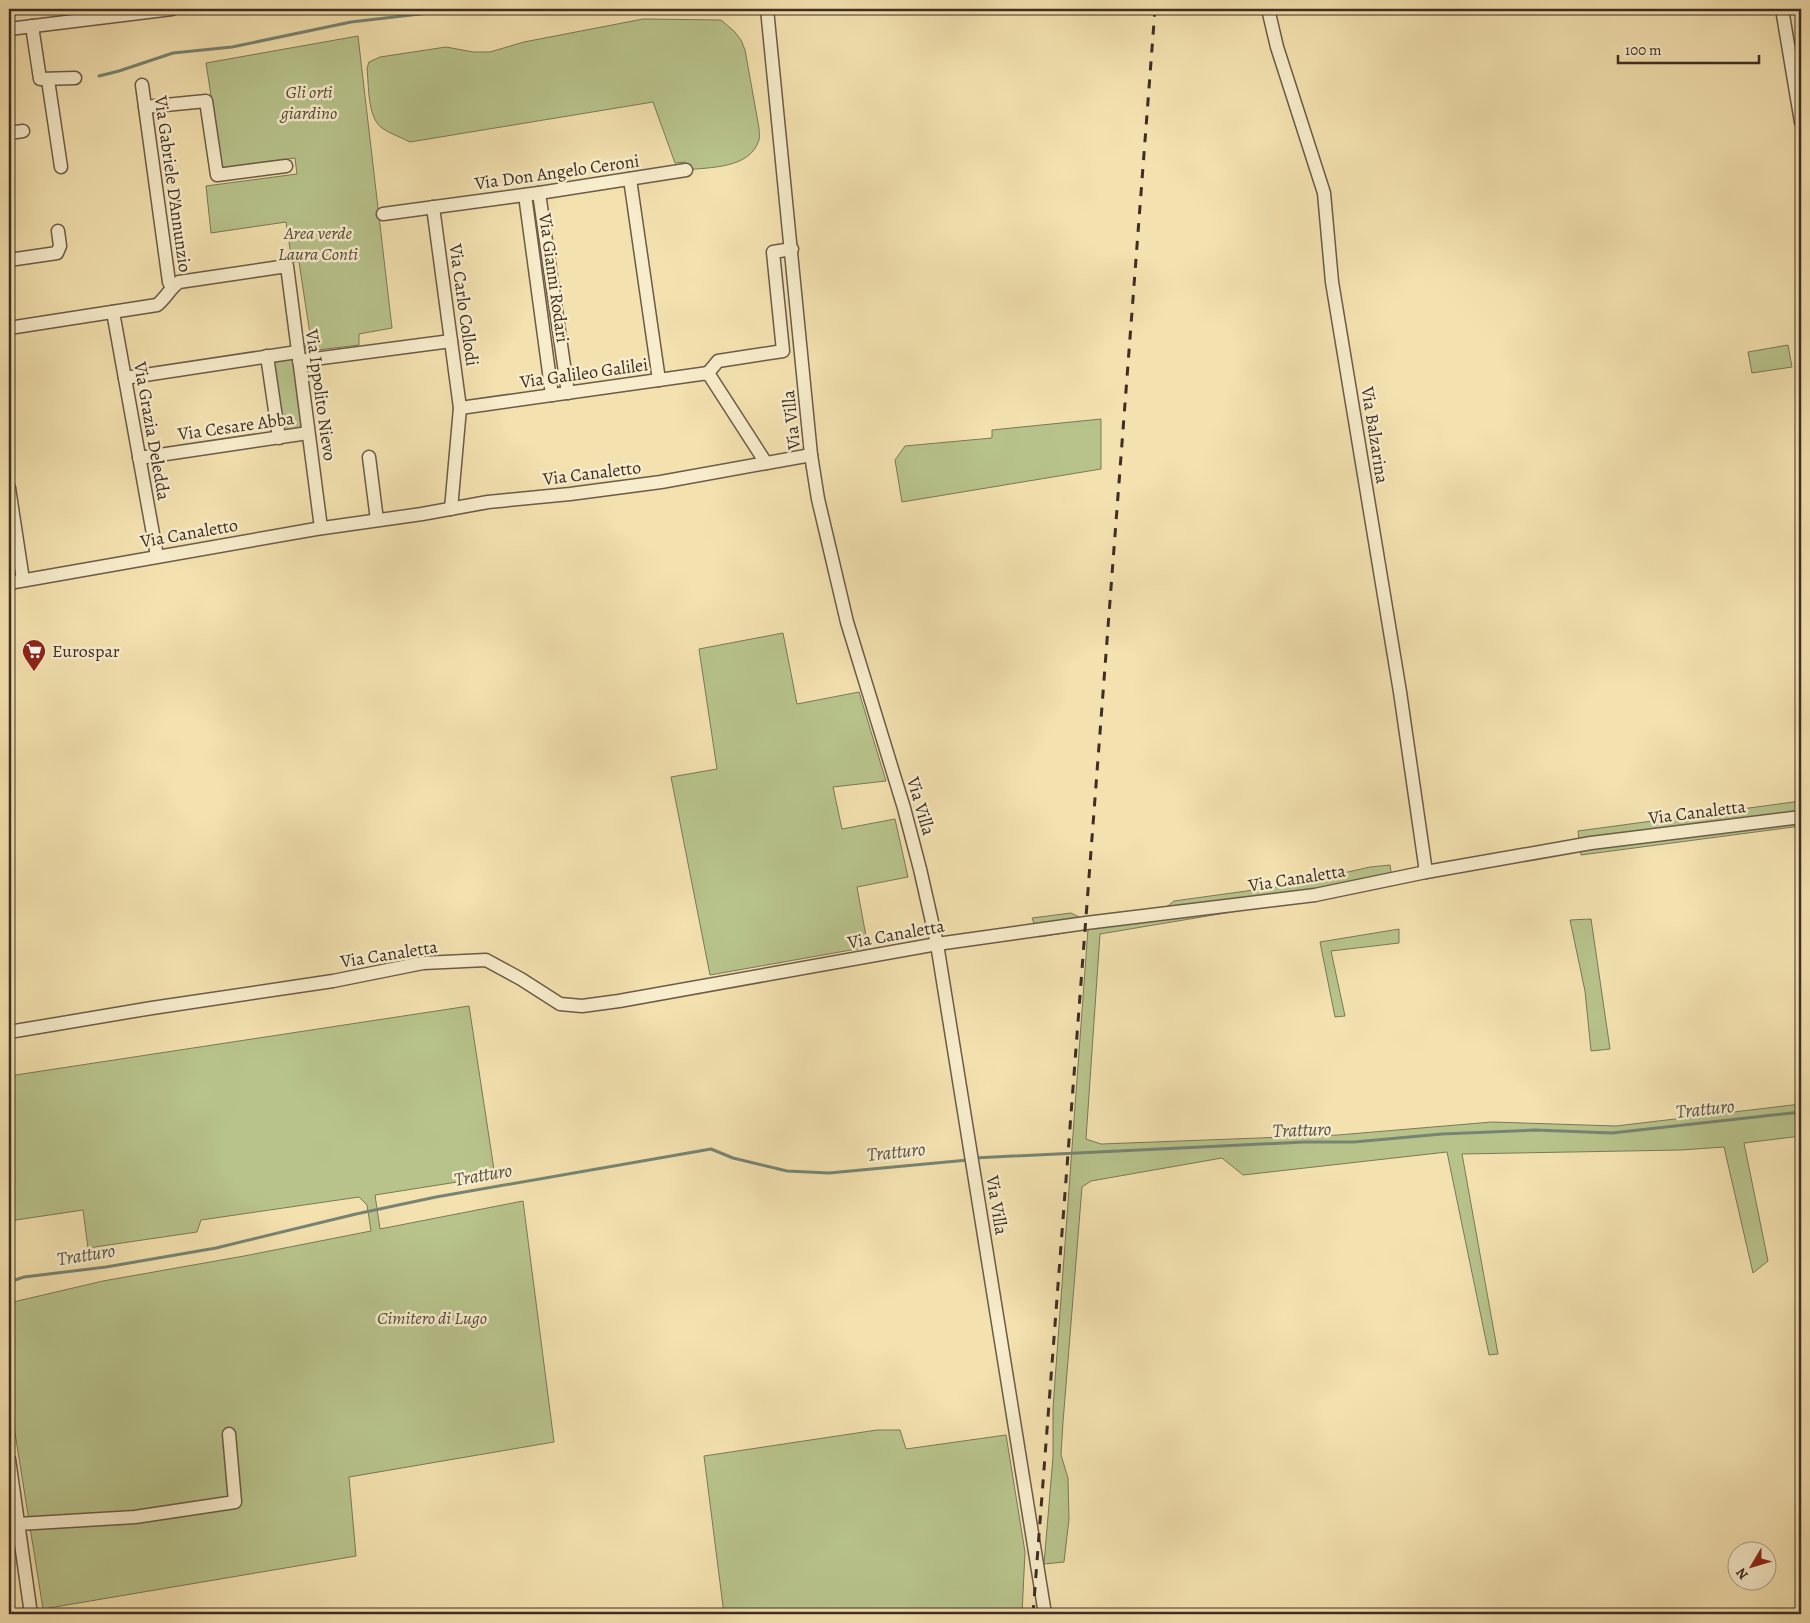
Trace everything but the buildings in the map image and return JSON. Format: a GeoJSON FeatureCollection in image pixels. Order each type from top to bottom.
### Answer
{"type":"FeatureCollection","features":[{"type":"Feature","properties":{"kind":"street"},"geometry":{"type":"LineString","coordinates":[[9,29],[135,12],[172,9]]}},
{"type":"Feature","properties":{"kind":"street","name":"Via Villa"},"geometry":{"type":"LineString","coordinates":[[767,9],[818,499],[847,622],[904,808],[937,944],[1045,1614]]}},
{"type":"Feature","properties":{"kind":"street","name":"Via Balzarina"},"geometry":{"type":"LineString","coordinates":[[1268,9],[1277,47],[1324,193],[1332,282],[1400,692],[1426,872]]}},
{"type":"Feature","properties":{"kind":"street"},"geometry":{"type":"LineString","coordinates":[[1782,9],[1801,122]]}},
{"type":"Feature","properties":{"kind":"street"},"geometry":{"type":"LineString","coordinates":[[32,26],[40,79],[75,78]]}},
{"type":"Feature","properties":{"kind":"street"},"geometry":{"type":"LineString","coordinates":[[48,80],[62,167]]}},
{"type":"Feature","properties":{"kind":"street","name":"Via Gabriele D'Annunzio"},"geometry":{"type":"LineString","coordinates":[[142,86],[169,282],[172,288]]}},
{"type":"Feature","properties":{"kind":"street"},"geometry":{"type":"LineString","coordinates":[[145,107],[206,100],[217,175],[286,166]]}},
{"type":"Feature","properties":{"kind":"street"},"geometry":{"type":"LineString","coordinates":[[9,133],[23,131]]}},
{"type":"Feature","properties":{"kind":"street","name":"Via Don Angelo Ceroni"},"geometry":{"type":"LineString","coordinates":[[383,214],[539,193],[686,170]]}},
{"type":"Feature","properties":{"kind":"street"},"geometry":{"type":"LineString","coordinates":[[630,179],[659,380]]}},
{"type":"Feature","properties":{"kind":"street","name":"Via Gianni Rodari"},"geometry":{"type":"LineString","coordinates":[[539,193],[568,393]]}},
{"type":"Feature","properties":{"kind":"street","name":"Via Gianni Rodari"},"geometry":{"type":"LineString","coordinates":[[525,195],[552,395]]}},
{"type":"Feature","properties":{"kind":"street","name":"Via Carlo Collodi"},"geometry":{"type":"LineString","coordinates":[[433,208],[460,408]]}},
{"type":"Feature","properties":{"kind":"street"},"geometry":{"type":"LineString","coordinates":[[9,260],[57,253],[60,246],[58,231]]}},
{"type":"Feature","properties":{"kind":"street"},"geometry":{"type":"LineString","coordinates":[[766,463],[708,373],[718,361],[783,351],[773,252],[792,249]]}},
{"type":"Feature","properties":{"kind":"street","name":"Via Ippolito Nievo"},"geometry":{"type":"LineString","coordinates":[[172,288],[179,282],[287,266],[321,528]]}},
{"type":"Feature","properties":{"kind":"street"},"geometry":{"type":"LineString","coordinates":[[9,328],[157,306],[164,300],[172,288]]}},
{"type":"Feature","properties":{"kind":"street","name":"Via Grazia Deledda"},"geometry":{"type":"LineString","coordinates":[[113,312],[157,556]]}},
{"type":"Feature","properties":{"kind":"street"},"geometry":{"type":"LineString","coordinates":[[124,378],[267,356],[298,356],[451,341]]}},
{"type":"Feature","properties":{"kind":"street"},"geometry":{"type":"LineString","coordinates":[[267,356],[279,438]]}},
{"type":"Feature","properties":{"kind":"street","name":"Via Galileo Galilei"},"geometry":{"type":"LineString","coordinates":[[460,408],[708,373]]}},
{"type":"Feature","properties":{"kind":"street"},"geometry":{"type":"LineString","coordinates":[[451,509],[460,408]]}},
{"type":"Feature","properties":{"kind":"street","name":"Via Cesare Abba"},"geometry":{"type":"LineString","coordinates":[[139,458],[308,433]]}},
{"type":"Feature","properties":{"kind":"street","name":"Via Canaletto"},"geometry":{"type":"LineString","coordinates":[[9,583],[321,528],[488,502],[661,482],[812,455]]}},
{"type":"Feature","properties":{"kind":"street"},"geometry":{"type":"LineString","coordinates":[[369,457],[376,520]]}},
{"type":"Feature","properties":{"kind":"street"},"geometry":{"type":"LineString","coordinates":[[9,488],[23,580]]}},
{"type":"Feature","properties":{"kind":"street","name":"Via Canaletta"},"geometry":{"type":"LineString","coordinates":[[9,1032],[333,981],[423,963],[486,960],[521,979],[560,1004],[582,1006],[937,944],[1086,923],[1315,895],[1426,872],[1591,843],[1801,817]]}},
{"type":"Feature","properties":{"kind":"street"},"geometry":{"type":"LineString","coordinates":[[18,1524],[135,1517],[235,1502],[229,1434]]}},
{"type":"Feature","properties":{"kind":"street"},"geometry":{"type":"LineString","coordinates":[[9,1459],[32,1614]]}},
{"type":"Feature","properties":{"kind":"green space"},"geometry":{"type":"Polygon","coordinates":[[[643,19],[721,20],[741,40],[745,50],[759,128],[759,140],[747,156],[728,165],[686,170],[685,162],[675,163],[653,102],[410,142],[382,128],[377,123],[371,109],[367,68],[369,62],[380,57],[446,47],[473,52],[490,52],[524,42],[643,19]]]}},
{"type":"Feature","properties":{"kind":"green space","name":"Gli orti giardino"},"geometry":{"type":"Polygon","coordinates":[[[358,36],[392,328],[359,334],[359,345],[309,351],[306,350],[305,343],[311,341],[299,262],[292,262],[286,222],[211,233],[206,186],[297,174],[295,158],[222,168],[206,63],[358,36]]]}},
{"type":"Feature","properties":{"kind":"green space"},"geometry":{"type":"Polygon","coordinates":[[[1788,345],[1792,367],[1752,373],[1748,352],[1788,345]]]}},
{"type":"Feature","properties":{"kind":"green space"},"geometry":{"type":"Polygon","coordinates":[[[292,356],[303,430],[281,434],[269,358],[292,356]]]}},
{"type":"Feature","properties":{"kind":"green space"},"geometry":{"type":"Polygon","coordinates":[[[1101,419],[1101,469],[902,502],[895,460],[905,446],[992,438],[992,430],[1101,419]]]}},
{"type":"Feature","properties":{"kind":"green space"},"geometry":{"type":"Polygon","coordinates":[[[783,633],[797,704],[859,692],[886,781],[833,787],[842,829],[895,819],[908,877],[857,887],[868,947],[710,975],[671,777],[717,769],[699,649],[783,633]]]}},
{"type":"Feature","properties":{"kind":"green space"},"geometry":{"type":"Polygon","coordinates":[[[1801,801],[1801,826],[1581,855],[1578,831],[1801,801]]]}},
{"type":"Feature","properties":{"kind":"green space"},"geometry":{"type":"Polygon","coordinates":[[[1390,865],[1393,885],[1100,934],[1086,1139],[1101,1144],[1338,1135],[1492,1122],[1616,1126],[1801,1104],[1801,1136],[1744,1143],[1768,1261],[1753,1273],[1724,1147],[1681,1150],[1462,1154],[1498,1354],[1489,1355],[1447,1152],[1243,1175],[1222,1158],[1091,1181],[1082,1187],[1063,1422],[1061,1455],[1068,1478],[1069,1519],[1064,1562],[1044,1564],[1053,1457],[1053,1408],[1088,929],[1039,937],[1032,918],[1071,913],[1085,920],[1164,909],[1174,901],[1290,885],[1370,867],[1390,865]]]}},
{"type":"Feature","properties":{"kind":"green space"},"geometry":{"type":"Polygon","coordinates":[[[1591,919],[1610,1049],[1591,1051],[1585,991],[1570,920],[1591,919]]]}},
{"type":"Feature","properties":{"kind":"green space"},"geometry":{"type":"Polygon","coordinates":[[[1399,929],[1399,943],[1331,951],[1345,1016],[1335,1017],[1320,942],[1399,929]]]}},
{"type":"Feature","properties":{"kind":"green space","name":"Cimitero di Lugo"},"geometry":{"type":"Polygon","coordinates":[[[469,1006],[495,1176],[375,1195],[380,1229],[523,1201],[554,1442],[349,1477],[356,1556],[43,1609],[9,1395],[9,1303],[103,1281],[371,1231],[367,1205],[359,1197],[201,1220],[197,1232],[88,1248],[83,1210],[9,1221],[9,1076],[469,1006]]]}},
{"type":"Feature","properties":{"kind":"green space"},"geometry":{"type":"Polygon","coordinates":[[[877,1430],[900,1430],[906,1449],[1006,1435],[1025,1552],[1022,1614],[724,1614],[704,1456],[877,1430]]]}},
{"type":"Feature","properties":{"kind":"waterway"},"geometry":{"type":"LineString","coordinates":[[99,76],[173,53],[232,47],[351,22],[463,9]]}},
{"type":"Feature","properties":{"kind":"waterway","name":"Tratturo"},"geometry":{"type":"LineString","coordinates":[[974,1158],[1304,1142],[1354,1142],[1442,1134],[1535,1130],[1612,1133],[1801,1112]]}},
{"type":"Feature","properties":{"kind":"waterway","name":"Tratturo"},"geometry":{"type":"LineString","coordinates":[[9,1282],[24,1277],[106,1267],[216,1248],[356,1214],[436,1197],[711,1149],[733,1158],[787,1171],[829,1173],[968,1160]]}},
{"type":"Feature","properties":{"kind":"railway"},"geometry":{"type":"LineString","coordinates":[[1033,1614],[1155,9]]}},
{"type":"Feature","properties":{"kind":"place","name":"Eurospar"},"geometry":{"type":"Point","coordinates":[34,672]}},
{"type":"Feature","properties":{"kind":"park label","name":"Area verde Laura Conti"},"geometry":{"type":"Point","coordinates":[318,243]}}]}
